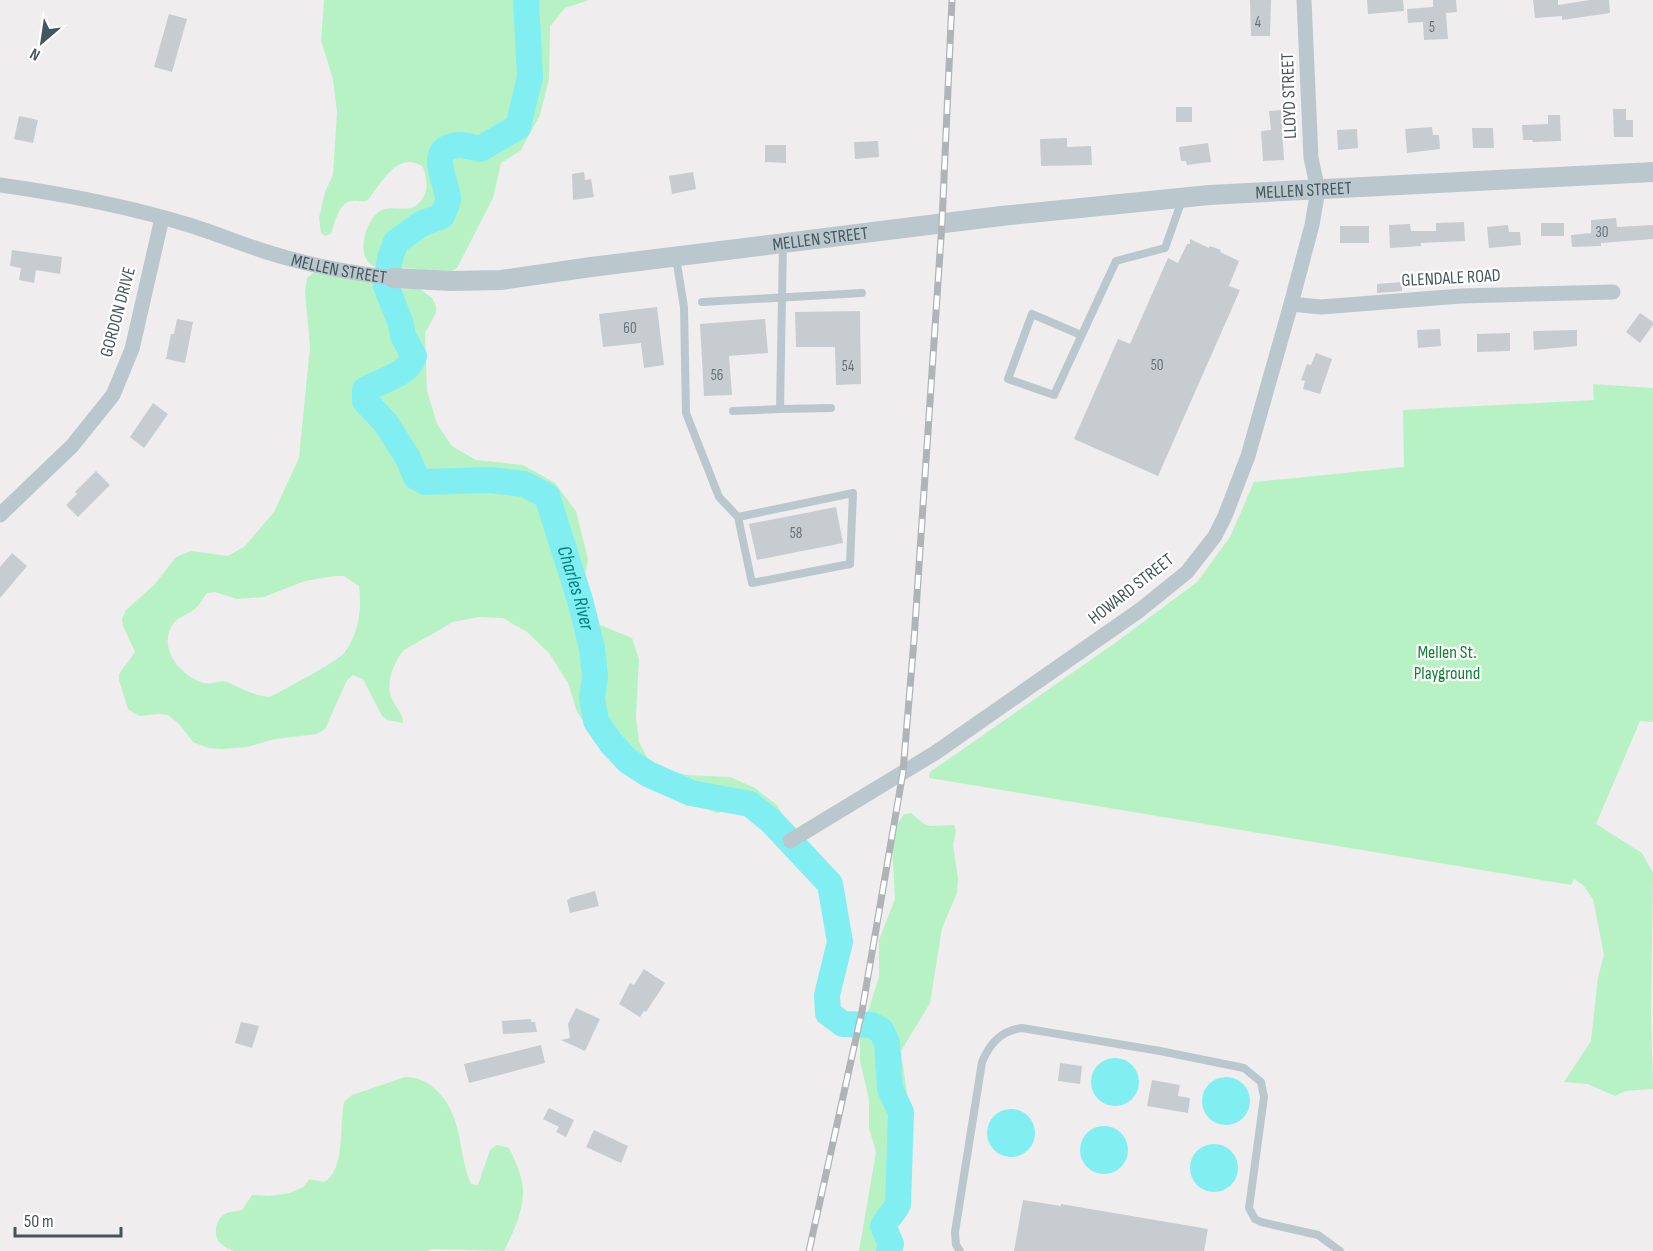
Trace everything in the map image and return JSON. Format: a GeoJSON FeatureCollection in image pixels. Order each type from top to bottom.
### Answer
{"type":"FeatureCollection","features":[{"type":"Feature","properties":{"kind":"street","name":"LLOYD STREET"},"geometry":{"type":"LineString","coordinates":[[1304,0],[1311,158],[1318,190]]}},
{"type":"Feature","properties":{"kind":"street","name":"MELLEN STREET"},"geometry":{"type":"LineString","coordinates":[[0,185],[75,198],[190,225],[269,253],[324,267],[387,277],[452,281],[501,280],[1001,216],[1183,198],[1653,172]]}},
{"type":"Feature","properties":{"kind":"street","name":"HOWARD STREET"},"geometry":{"type":"LineString","coordinates":[[790,842],[864,798],[968,731],[1122,623],[1187,572],[1215,536],[1248,456],[1312,225],[1318,190]]}},
{"type":"Feature","properties":{"kind":"street","name":"GORDON DRIVE"},"geometry":{"type":"LineString","coordinates":[[0,515],[72,446],[113,395],[132,349],[162,218]]}},
{"type":"Feature","properties":{"kind":"street","name":"GLENDALE ROAD"},"geometry":{"type":"LineString","coordinates":[[1291,304],[1321,307],[1461,296],[1613,292]]}},
{"type":"Feature","properties":{"kind":"lane"},"geometry":{"type":"LineString","coordinates":[[1081,335],[1032,315],[1008,379],[1054,394],[1116,261],[1165,248],[1183,198]]}},
{"type":"Feature","properties":{"kind":"lane"},"geometry":{"type":"LineString","coordinates":[[780,409],[783,243]]}},
{"type":"Feature","properties":{"kind":"lane"},"geometry":{"type":"LineString","coordinates":[[675,256],[684,307],[686,413],[719,496],[738,516],[752,583],[850,564],[853,493],[738,516]]}},
{"type":"Feature","properties":{"kind":"lane"},"geometry":{"type":"LineString","coordinates":[[702,302],[862,293]]}},
{"type":"Feature","properties":{"kind":"lane"},"geometry":{"type":"LineString","coordinates":[[733,411],[831,408]]}},
{"type":"Feature","properties":{"kind":"lane"},"geometry":{"type":"LineString","coordinates":[[960,1251],[956,1245],[955,1232],[982,1062],[988,1048],[999,1037],[1011,1030],[1022,1028],[1207,1059],[1244,1068],[1253,1074],[1261,1082],[1263,1097],[1249,1208],[1255,1219],[1261,1222],[1318,1236],[1340,1251]]}},
{"type":"Feature","properties":{"kind":"green space"},"geometry":{"type":"Polygon","coordinates":[[[324,0],[589,0],[565,8],[550,26],[549,79],[540,115],[521,150],[501,163],[493,198],[457,268],[451,272],[402,268],[383,270],[373,266],[364,253],[365,234],[373,218],[379,212],[390,208],[410,208],[423,198],[426,186],[423,167],[414,163],[406,162],[391,170],[368,200],[352,201],[343,205],[331,234],[325,236],[321,233],[319,218],[325,192],[333,175],[337,112],[333,79],[321,41],[324,0]]]}},
{"type":"Feature","properties":{"kind":"green space"},"geometry":{"type":"Polygon","coordinates":[[[313,273],[374,277],[387,287],[420,289],[432,298],[436,306],[436,313],[425,333],[427,391],[437,424],[452,446],[476,460],[523,465],[555,483],[576,511],[588,559],[583,586],[589,610],[598,624],[632,638],[639,659],[636,717],[639,742],[648,759],[669,770],[686,775],[730,777],[755,788],[777,805],[786,820],[783,829],[770,826],[740,809],[732,808],[716,813],[626,770],[598,742],[577,712],[568,683],[549,653],[527,632],[503,618],[479,617],[453,622],[404,650],[390,678],[391,696],[402,716],[403,723],[387,720],[382,716],[363,679],[353,675],[347,680],[325,729],[317,734],[275,739],[247,747],[208,748],[193,742],[179,724],[168,715],[139,716],[128,709],[119,680],[119,674],[135,652],[123,626],[122,619],[126,610],[155,584],[176,557],[191,551],[228,556],[245,546],[274,512],[299,458],[310,347],[305,291],[307,278],[313,273]],[[344,576],[305,581],[264,597],[237,599],[215,592],[207,593],[196,608],[171,627],[168,636],[170,654],[181,669],[196,680],[204,683],[227,682],[253,693],[270,697],[333,662],[345,652],[350,644],[360,612],[360,595],[359,586],[344,576]]]}},
{"type":"Feature","properties":{"kind":"green space","name":"Mellen St. Playground"},"geometry":{"type":"Polygon","coordinates":[[[1593,384],[1653,388],[1653,722],[1640,721],[1596,824],[1642,853],[1653,873],[1651,1016],[1653,1089],[1625,1091],[1615,1096],[1588,1084],[1564,1082],[1591,1041],[1598,977],[1604,955],[1593,899],[1583,885],[1574,879],[1571,885],[929,778],[930,772],[1115,643],[1197,582],[1230,537],[1254,482],[1404,467],[1403,410],[1594,400],[1593,384]]]}},
{"type":"Feature","properties":{"kind":"green space"},"geometry":{"type":"Polygon","coordinates":[[[911,813],[930,826],[954,825],[956,830],[953,845],[958,878],[957,893],[942,928],[930,1003],[901,1051],[910,1114],[884,1243],[885,1251],[859,1251],[876,1152],[869,1128],[869,1099],[860,1061],[860,1037],[879,977],[879,940],[895,899],[892,844],[898,823],[904,814],[911,813]]]}},
{"type":"Feature","properties":{"kind":"green space"},"geometry":{"type":"Polygon","coordinates":[[[405,1077],[428,1083],[450,1108],[471,1184],[478,1185],[490,1150],[497,1145],[509,1148],[521,1176],[523,1200],[514,1231],[504,1251],[432,1249],[427,1251],[233,1251],[220,1243],[216,1235],[216,1226],[220,1218],[227,1213],[242,1210],[252,1195],[269,1196],[290,1193],[303,1187],[310,1179],[324,1182],[331,1176],[339,1157],[344,1102],[352,1095],[405,1077]]]}},
{"type":"Feature","properties":{"kind":"water"},"geometry":{"type":"Polygon","coordinates":[[[1115,1058],[1132,1065],[1139,1082],[1132,1099],[1115,1106],[1098,1099],[1091,1082],[1098,1065],[1115,1058]]]}},
{"type":"Feature","properties":{"kind":"water"},"geometry":{"type":"Polygon","coordinates":[[[1226,1077],[1243,1084],[1250,1101],[1243,1118],[1226,1125],[1209,1118],[1202,1101],[1209,1084],[1226,1077]]]}},
{"type":"Feature","properties":{"kind":"water"},"geometry":{"type":"Polygon","coordinates":[[[1011,1109],[1028,1116],[1035,1133],[1028,1150],[1011,1157],[994,1150],[987,1133],[994,1116],[1011,1109]]]}},
{"type":"Feature","properties":{"kind":"water"},"geometry":{"type":"Polygon","coordinates":[[[1104,1126],[1121,1133],[1128,1150],[1121,1167],[1104,1174],[1087,1167],[1080,1150],[1087,1133],[1104,1126]]]}},
{"type":"Feature","properties":{"kind":"water"},"geometry":{"type":"Polygon","coordinates":[[[1214,1144],[1231,1151],[1238,1168],[1231,1185],[1214,1192],[1197,1185],[1190,1168],[1197,1151],[1214,1144]]]}},
{"type":"Feature","properties":{"kind":"building"},"geometry":{"type":"Polygon","coordinates":[[[1250,0],[1271,0],[1270,36],[1251,36],[1250,0]]]}},
{"type":"Feature","properties":{"kind":"building"},"geometry":{"type":"Polygon","coordinates":[[[1367,0],[1403,0],[1404,11],[1368,14],[1367,0]]]}},
{"type":"Feature","properties":{"kind":"building"},"geometry":{"type":"Polygon","coordinates":[[[1433,0],[1456,0],[1457,12],[1446,13],[1448,39],[1424,40],[1423,22],[1408,23],[1407,9],[1433,7],[1433,0]]]}},
{"type":"Feature","properties":{"kind":"building"},"geometry":{"type":"Polygon","coordinates":[[[1533,0],[1558,0],[1558,5],[1590,0],[1609,0],[1610,13],[1562,20],[1562,16],[1535,18],[1533,0]]]}},
{"type":"Feature","properties":{"kind":"building"},"geometry":{"type":"Polygon","coordinates":[[[169,14],[187,19],[172,72],[154,67],[169,14]]]}},
{"type":"Feature","properties":{"kind":"building"},"geometry":{"type":"Polygon","coordinates":[[[1176,107],[1192,107],[1192,122],[1176,122],[1176,107]]]}},
{"type":"Feature","properties":{"kind":"building"},"geometry":{"type":"Polygon","coordinates":[[[1613,109],[1626,109],[1626,120],[1633,120],[1633,137],[1614,137],[1613,109]]]}},
{"type":"Feature","properties":{"kind":"building"},"geometry":{"type":"Polygon","coordinates":[[[1281,110],[1284,160],[1263,161],[1261,131],[1271,130],[1269,111],[1281,110]]]}},
{"type":"Feature","properties":{"kind":"building"},"geometry":{"type":"Polygon","coordinates":[[[1548,115],[1560,115],[1561,141],[1523,140],[1522,125],[1548,124],[1548,115]]]}},
{"type":"Feature","properties":{"kind":"building"},"geometry":{"type":"Polygon","coordinates":[[[19,116],[38,120],[33,143],[14,139],[19,116]]]}},
{"type":"Feature","properties":{"kind":"building"},"geometry":{"type":"Polygon","coordinates":[[[1432,127],[1433,135],[1439,135],[1440,149],[1407,153],[1405,129],[1432,127]]]}},
{"type":"Feature","properties":{"kind":"building"},"geometry":{"type":"Polygon","coordinates":[[[1472,128],[1493,128],[1494,148],[1473,148],[1472,128]]]}},
{"type":"Feature","properties":{"kind":"building"},"geometry":{"type":"Polygon","coordinates":[[[1357,129],[1358,148],[1338,150],[1337,130],[1357,129]]]}},
{"type":"Feature","properties":{"kind":"building"},"geometry":{"type":"Polygon","coordinates":[[[1067,138],[1067,147],[1091,146],[1092,165],[1041,166],[1040,139],[1067,138]]]}},
{"type":"Feature","properties":{"kind":"building"},"geometry":{"type":"Polygon","coordinates":[[[878,141],[879,157],[855,159],[854,142],[878,141]]]}},
{"type":"Feature","properties":{"kind":"building"},"geometry":{"type":"Polygon","coordinates":[[[1208,143],[1211,162],[1187,165],[1186,161],[1181,161],[1179,147],[1208,143]]]}},
{"type":"Feature","properties":{"kind":"building"},"geometry":{"type":"Polygon","coordinates":[[[765,145],[786,145],[786,163],[765,162],[765,145]]]}},
{"type":"Feature","properties":{"kind":"building"},"geometry":{"type":"Polygon","coordinates":[[[584,172],[585,180],[591,179],[594,197],[573,200],[572,174],[584,172]]]}},
{"type":"Feature","properties":{"kind":"building"},"geometry":{"type":"Polygon","coordinates":[[[693,172],[696,189],[672,194],[669,176],[693,172]]]}},
{"type":"Feature","properties":{"kind":"building"},"geometry":{"type":"Polygon","coordinates":[[[1616,218],[1617,227],[1653,225],[1653,239],[1601,243],[1601,246],[1572,247],[1571,235],[1591,233],[1591,220],[1616,218]]]}},
{"type":"Feature","properties":{"kind":"building"},"geometry":{"type":"Polygon","coordinates":[[[1464,222],[1465,241],[1421,243],[1421,246],[1390,248],[1389,225],[1410,224],[1411,231],[1436,231],[1436,223],[1464,222]]]}},
{"type":"Feature","properties":{"kind":"building"},"geometry":{"type":"Polygon","coordinates":[[[1541,223],[1564,223],[1564,236],[1541,236],[1541,223]]]}},
{"type":"Feature","properties":{"kind":"building"},"geometry":{"type":"Polygon","coordinates":[[[1508,225],[1509,232],[1520,232],[1521,245],[1489,248],[1487,227],[1508,225]]]}},
{"type":"Feature","properties":{"kind":"building"},"geometry":{"type":"Polygon","coordinates":[[[1340,226],[1369,226],[1369,243],[1340,243],[1340,226]]]}},
{"type":"Feature","properties":{"kind":"building"},"geometry":{"type":"Polygon","coordinates":[[[1190,239],[1209,248],[1210,246],[1221,250],[1220,252],[1239,261],[1229,286],[1240,290],[1158,476],[1074,439],[1118,339],[1130,344],[1168,258],[1178,263],[1187,244],[1190,244],[1190,239]]]}},
{"type":"Feature","properties":{"kind":"building"},"geometry":{"type":"Polygon","coordinates":[[[12,250],[62,257],[60,274],[36,270],[34,283],[19,280],[21,268],[10,266],[12,250]]]}},
{"type":"Feature","properties":{"kind":"building"},"geometry":{"type":"Polygon","coordinates":[[[1402,282],[1402,291],[1377,293],[1377,284],[1402,282]]]}},
{"type":"Feature","properties":{"kind":"building"},"geometry":{"type":"Polygon","coordinates":[[[657,307],[664,365],[644,368],[641,343],[603,347],[599,314],[657,307]]]}},
{"type":"Feature","properties":{"kind":"building"},"geometry":{"type":"Polygon","coordinates":[[[860,311],[861,384],[836,385],[835,347],[796,347],[795,312],[860,311]]]}},
{"type":"Feature","properties":{"kind":"building"},"geometry":{"type":"Polygon","coordinates":[[[1640,313],[1653,322],[1653,325],[1640,343],[1626,332],[1640,313]]]}},
{"type":"Feature","properties":{"kind":"building"},"geometry":{"type":"Polygon","coordinates":[[[177,319],[193,322],[185,363],[166,359],[171,334],[174,334],[177,319]]]}},
{"type":"Feature","properties":{"kind":"building"},"geometry":{"type":"Polygon","coordinates":[[[765,319],[768,353],[729,356],[732,395],[704,396],[700,324],[765,319]]]}},
{"type":"Feature","properties":{"kind":"building"},"geometry":{"type":"Polygon","coordinates":[[[1440,329],[1441,346],[1418,348],[1417,330],[1440,329]]]}},
{"type":"Feature","properties":{"kind":"building"},"geometry":{"type":"Polygon","coordinates":[[[1577,330],[1577,346],[1534,350],[1533,331],[1577,330]]]}},
{"type":"Feature","properties":{"kind":"building"},"geometry":{"type":"Polygon","coordinates":[[[1510,333],[1510,351],[1477,352],[1477,334],[1510,333]]]}},
{"type":"Feature","properties":{"kind":"building"},"geometry":{"type":"Polygon","coordinates":[[[1316,353],[1332,359],[1320,394],[1303,389],[1305,381],[1301,380],[1307,364],[1311,365],[1316,353]]]}},
{"type":"Feature","properties":{"kind":"building"},"geometry":{"type":"Polygon","coordinates":[[[153,403],[168,414],[144,448],[130,437],[153,403]]]}},
{"type":"Feature","properties":{"kind":"building"},"geometry":{"type":"Polygon","coordinates":[[[96,471],[110,485],[78,517],[66,505],[77,494],[75,492],[96,471]]]}},
{"type":"Feature","properties":{"kind":"building"},"geometry":{"type":"Polygon","coordinates":[[[836,507],[843,543],[757,560],[749,524],[836,507]]]}},
{"type":"Feature","properties":{"kind":"building"},"geometry":{"type":"Polygon","coordinates":[[[12,553],[27,566],[0,598],[0,567],[12,553]]]}},
{"type":"Feature","properties":{"kind":"building"},"geometry":{"type":"Polygon","coordinates":[[[595,891],[599,906],[570,913],[567,900],[595,891]]]}},
{"type":"Feature","properties":{"kind":"building"},"geometry":{"type":"Polygon","coordinates":[[[644,969],[665,983],[646,1012],[644,1011],[640,1017],[619,1004],[630,983],[634,985],[644,969]]]}},
{"type":"Feature","properties":{"kind":"building"},"geometry":{"type":"Polygon","coordinates":[[[576,1008],[600,1019],[585,1051],[561,1040],[570,1038],[568,1024],[576,1008]]]}},
{"type":"Feature","properties":{"kind":"building"},"geometry":{"type":"Polygon","coordinates":[[[531,1019],[531,1022],[535,1022],[537,1032],[503,1034],[502,1021],[531,1019]]]}},
{"type":"Feature","properties":{"kind":"building"},"geometry":{"type":"Polygon","coordinates":[[[241,1022],[259,1026],[252,1048],[235,1043],[241,1022]]]}},
{"type":"Feature","properties":{"kind":"building"},"geometry":{"type":"Polygon","coordinates":[[[541,1045],[545,1063],[469,1083],[464,1064],[541,1045]]]}},
{"type":"Feature","properties":{"kind":"building"},"geometry":{"type":"Polygon","coordinates":[[[1060,1063],[1082,1066],[1080,1084],[1058,1081],[1060,1063]]]}},
{"type":"Feature","properties":{"kind":"building"},"geometry":{"type":"Polygon","coordinates":[[[1152,1080],[1180,1085],[1178,1096],[1190,1098],[1188,1113],[1147,1106],[1152,1080]]]}},
{"type":"Feature","properties":{"kind":"building"},"geometry":{"type":"Polygon","coordinates":[[[549,1108],[574,1120],[566,1137],[556,1132],[559,1127],[543,1119],[549,1108]]]}},
{"type":"Feature","properties":{"kind":"building"},"geometry":{"type":"Polygon","coordinates":[[[594,1130],[628,1146],[621,1163],[586,1147],[594,1130]]]}},
{"type":"Feature","properties":{"kind":"building"},"geometry":{"type":"Polygon","coordinates":[[[1023,1200],[1061,1206],[1061,1204],[1208,1229],[1204,1251],[1014,1251],[1023,1200]]]}},
{"type":"Feature","properties":{"kind":"waterway","name":"Charles River"},"geometry":{"type":"LineString","coordinates":[[526,0],[530,77],[518,127],[480,149],[455,145],[442,152],[440,164],[448,198],[445,210],[442,216],[421,224],[396,242],[390,258],[386,286],[401,324],[403,336],[414,356],[411,363],[401,372],[365,390],[365,401],[385,422],[408,458],[416,477],[425,482],[491,480],[524,484],[547,496],[580,600],[592,648],[595,676],[592,699],[596,721],[611,743],[628,761],[648,774],[691,793],[750,804],[772,822],[830,884],[840,942],[827,995],[828,1013],[843,1024],[871,1025],[881,1030],[887,1043],[890,1089],[901,1112],[898,1204],[883,1226],[891,1244],[889,1251]]}},
{"type":"Feature","properties":{"kind":"railway"},"geometry":{"type":"LineString","coordinates":[[809,1251],[862,1011],[903,772],[942,223],[952,0]]}}]}
